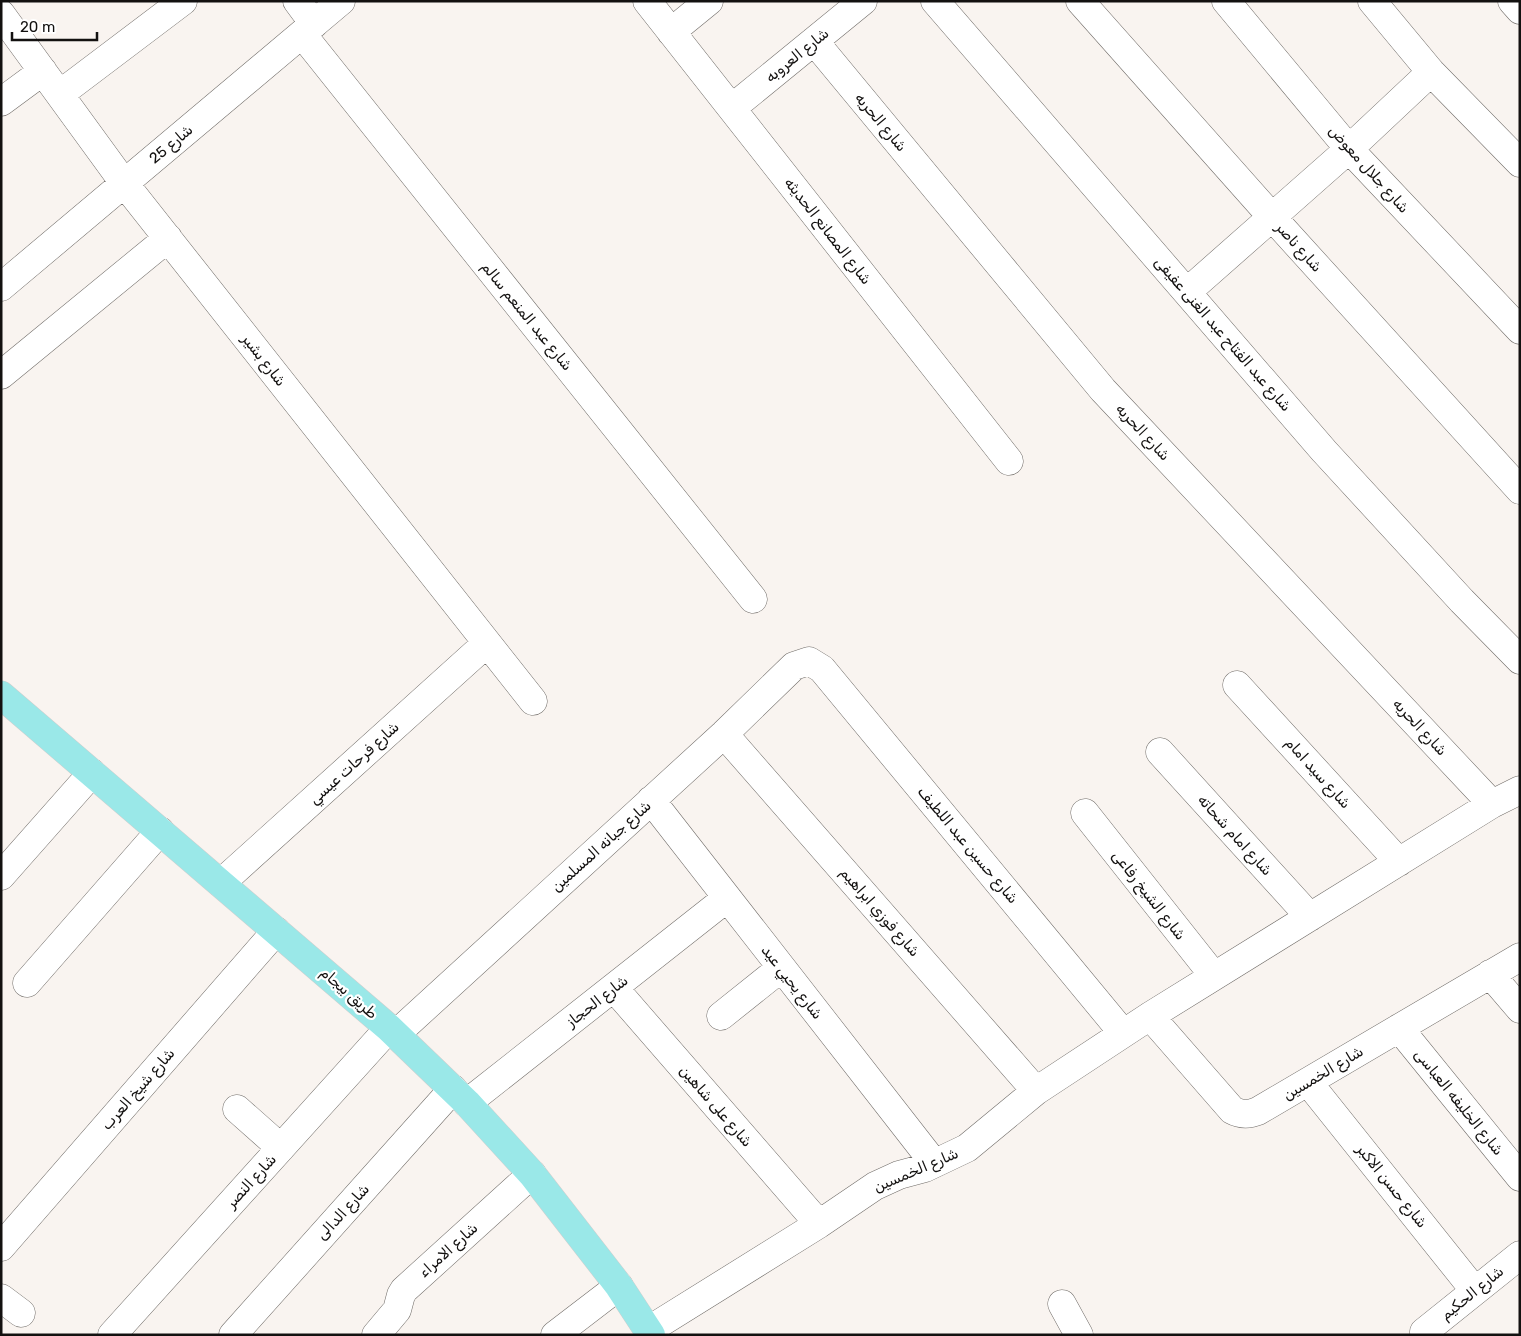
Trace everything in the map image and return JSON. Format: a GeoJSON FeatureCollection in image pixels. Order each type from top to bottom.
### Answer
{"type":"FeatureCollection","features":[{"type":"Feature","properties":{"kind":"main road","name":"طريق بيجام"},"geometry":{"type":"LineString","coordinates":[[1,695],[392,1031],[460,1096],[532,1174],[619,1286],[650,1333]]}},
{"type":"Feature","properties":{"kind":"street"},"geometry":{"type":"LineString","coordinates":[[60,94],[183,1]]}},
{"type":"Feature","properties":{"kind":"street","name":"شارع عبد المنعم سالم"},"geometry":{"type":"LineString","coordinates":[[296,1],[308,29],[753,599]]}},
{"type":"Feature","properties":{"kind":"street","name":"شارع 25"},"geometry":{"type":"LineString","coordinates":[[1,287],[341,1]]}},
{"type":"Feature","properties":{"kind":"street","name":"شارع المصانع الحديثه"},"geometry":{"type":"LineString","coordinates":[[647,1],[1009,461]]}},
{"type":"Feature","properties":{"kind":"street"},"geometry":{"type":"LineString","coordinates":[[671,32],[709,1]]}},
{"type":"Feature","properties":{"kind":"street","name":"شارع العروبه"},"geometry":{"type":"LineString","coordinates":[[732,108],[863,1]]}},
{"type":"Feature","properties":{"kind":"street","name":"شارع عبد الفتاح عبد الغنى عفيفى"},"geometry":{"type":"LineString","coordinates":[[935,1],[1324,451],[1462,601],[1520,660]]}},
{"type":"Feature","properties":{"kind":"street","name":"شارع ناصر"},"geometry":{"type":"LineString","coordinates":[[1080,1],[1272,217],[1520,490]]}},
{"type":"Feature","properties":{"kind":"street","name":"شارع جلال معوض"},"geometry":{"type":"LineString","coordinates":[[1226,1],[1348,149],[1520,330]]}},
{"type":"Feature","properties":{"kind":"street"},"geometry":{"type":"LineString","coordinates":[[1372,1],[1431,72],[1520,163]]}},
{"type":"Feature","properties":{"kind":"street"},"geometry":{"type":"LineString","coordinates":[[1512,1],[1520,10]]}},
{"type":"Feature","properties":{"kind":"street","name":"شارع بشير"},"geometry":{"type":"LineString","coordinates":[[1,14],[124,183],[533,701]]}},
{"type":"Feature","properties":{"kind":"street","name":"شارع الحريه"},"geometry":{"type":"LineString","coordinates":[[814,41],[1103,390],[1492,804]]}},
{"type":"Feature","properties":{"kind":"street"},"geometry":{"type":"LineString","coordinates":[[1,102],[43,71]]}},
{"type":"Feature","properties":{"kind":"street"},"geometry":{"type":"LineString","coordinates":[[1187,292],[1348,149],[1431,72]]}},
{"type":"Feature","properties":{"kind":"street"},"geometry":{"type":"LineString","coordinates":[[1,375],[168,238]]}},
{"type":"Feature","properties":{"kind":"street","name":"شارع فرحات عيسي"},"geometry":{"type":"LineString","coordinates":[[221,884],[487,643]]}},
{"type":"Feature","properties":{"kind":"street","name":"شارع جبانه المسلمين"},"geometry":{"type":"LineString","coordinates":[[392,1031],[724,734],[794,666],[808,661]]}},
{"type":"Feature","properties":{"kind":"street","name":"شارع حسين عبد اللطيف"},"geometry":{"type":"LineString","coordinates":[[808,661],[822,669],[1123,1033]]}},
{"type":"Feature","properties":{"kind":"street","name":"شارع سيد امام"},"geometry":{"type":"LineString","coordinates":[[1237,685],[1399,862]]}},
{"type":"Feature","properties":{"kind":"street","name":"شارع فوزي ابراهيم"},"geometry":{"type":"LineString","coordinates":[[724,734],[1036,1091]]}},
{"type":"Feature","properties":{"kind":"street","name":"شارع امام شحاته"},"geometry":{"type":"LineString","coordinates":[[1160,752],[1310,917]]}},
{"type":"Feature","properties":{"kind":"street"},"geometry":{"type":"LineString","coordinates":[[1,876],[92,773]]}},
{"type":"Feature","properties":{"kind":"street","name":"شارع الخمسين"},"geometry":{"type":"LineString","coordinates":[[650,1333],[875,1186],[899,1175],[924,1168],[967,1148],[1036,1091],[1123,1033],[1492,804],[1520,790]]}},
{"type":"Feature","properties":{"kind":"street","name":"شارع يحيي عيد"},"geometry":{"type":"LineString","coordinates":[[651,800],[934,1163]]}},
{"type":"Feature","properties":{"kind":"street","name":"شارع الشيخ رفاعى"},"geometry":{"type":"LineString","coordinates":[[1085,813],[1214,976]]}},
{"type":"Feature","properties":{"kind":"street"},"geometry":{"type":"LineString","coordinates":[[27,983],[160,831]]}},
{"type":"Feature","properties":{"kind":"street","name":"شارع الحجاز"},"geometry":{"type":"LineString","coordinates":[[460,1096],[614,988],[727,898]]}},
{"type":"Feature","properties":{"kind":"street","name":"شارع شيخ العرب"},"geometry":{"type":"LineString","coordinates":[[1,1247],[276,931]]}},
{"type":"Feature","properties":{"kind":"street","name":"شارع الخمسين"},"geometry":{"type":"LineString","coordinates":[[1150,1016],[1228,1105],[1238,1113],[1244,1114],[1258,1111],[1520,957]]}},
{"type":"Feature","properties":{"kind":"street"},"geometry":{"type":"LineString","coordinates":[[721,1016],[781,968]]}},
{"type":"Feature","properties":{"kind":"street"},"geometry":{"type":"LineString","coordinates":[[1490,974],[1520,1009]]}},
{"type":"Feature","properties":{"kind":"street","name":"شارع على شاهين"},"geometry":{"type":"LineString","coordinates":[[614,988],[819,1224]]}},
{"type":"Feature","properties":{"kind":"street","name":"شارع الخليفه العباسى"},"geometry":{"type":"LineString","coordinates":[[1399,1028],[1520,1177]]}},
{"type":"Feature","properties":{"kind":"street","name":"شارع النصر"},"geometry":{"type":"LineString","coordinates":[[112,1335],[281,1148],[392,1031]]}},
{"type":"Feature","properties":{"kind":"street","name":"شارع حسن الاكبر"},"geometry":{"type":"LineString","coordinates":[[1308,1082],[1475,1291]]}},
{"type":"Feature","properties":{"kind":"street","name":"شارع الدالى"},"geometry":{"type":"LineString","coordinates":[[233,1335],[460,1096]]}},
{"type":"Feature","properties":{"kind":"street"},"geometry":{"type":"LineString","coordinates":[[237,1109],[281,1148]]}},
{"type":"Feature","properties":{"kind":"street","name":"شارع الامراء"},"geometry":{"type":"LineString","coordinates":[[376,1335],[397,1310],[404,1290],[532,1174]]}},
{"type":"Feature","properties":{"kind":"street","name":"شارع الحكيم"},"geometry":{"type":"LineString","coordinates":[[1424,1332],[1520,1255]]}},
{"type":"Feature","properties":{"kind":"street"},"geometry":{"type":"LineString","coordinates":[[555,1335],[619,1286]]}},
{"type":"Feature","properties":{"kind":"street"},"geometry":{"type":"LineString","coordinates":[[1062,1304],[1079,1335]]}}]}
